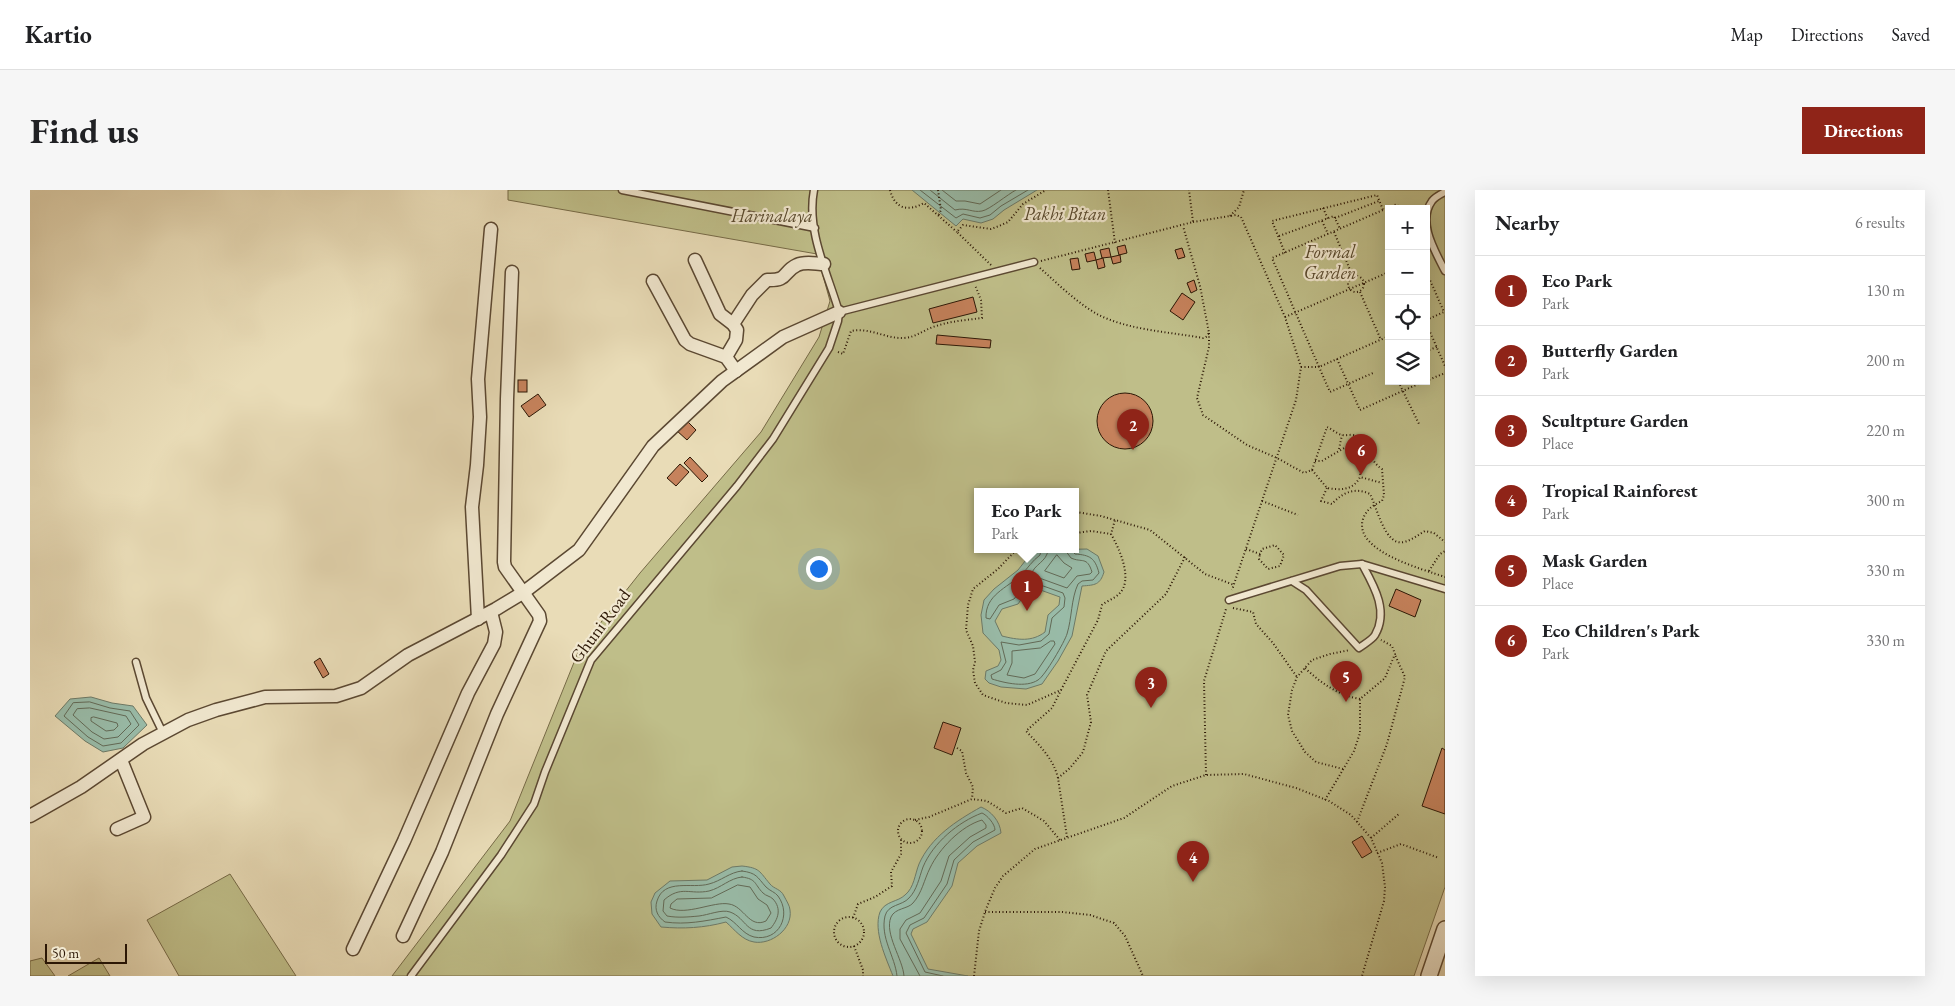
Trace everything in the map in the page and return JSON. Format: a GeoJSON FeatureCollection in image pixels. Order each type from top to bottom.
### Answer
{"type":"FeatureCollection","features":[{"type":"Feature","properties":{"kind":"street"},"geometry":{"type":"LineString","coordinates":[[478,619],[472,507],[480,417],[478,379],[491,229]]}},
{"type":"Feature","properties":{"kind":"street"},"geometry":{"type":"LineString","coordinates":[[695,260],[720,314],[733,324],[737,330],[738,336],[726,357]]}},
{"type":"Feature","properties":{"kind":"street"},"geometry":{"type":"LineString","coordinates":[[733,324],[752,295],[767,280],[780,280],[798,264],[824,264]]}},
{"type":"Feature","properties":{"kind":"street"},"geometry":{"type":"LineString","coordinates":[[403,936],[442,852],[497,714],[540,621],[539,616],[505,567],[504,562],[512,272]]}},
{"type":"Feature","properties":{"kind":"street"},"geometry":{"type":"LineString","coordinates":[[653,281],[684,340],[726,357],[736,371]]}},
{"type":"Feature","properties":{"kind":"street"},"geometry":{"type":"LineString","coordinates":[[30,816],[81,787],[163,733],[188,720],[216,710],[266,697],[336,696],[361,688],[408,655],[494,611],[522,593],[579,550],[653,446],[722,381],[783,337],[839,312]]}},
{"type":"Feature","properties":{"kind":"street"},"geometry":{"type":"LineString","coordinates":[[353,949],[404,840],[468,693],[494,644],[496,632],[494,611]]}},
{"type":"Feature","properties":{"kind":"street"},"geometry":{"type":"LineString","coordinates":[[117,829],[144,817],[121,760]]}},
{"type":"Feature","properties":{"kind":"street"},"geometry":{"type":"LineString","coordinates":[[1429,976],[1445,929]]}},
{"type":"Feature","properties":{"kind":"lane"},"geometry":{"type":"LineString","coordinates":[[622,190],[815,228]]}},
{"type":"Feature","properties":{"kind":"lane"},"geometry":{"type":"LineString","coordinates":[[814,190],[813,213],[818,246],[839,312],[1034,262]]}},
{"type":"Feature","properties":{"kind":"lane"},"geometry":{"type":"LineString","coordinates":[[1445,192],[1433,199],[1428,210],[1427,227],[1434,251],[1445,271]]}},
{"type":"Feature","properties":{"kind":"lane","name":"Ghuni Road"},"geometry":{"type":"LineString","coordinates":[[411,976],[501,855],[534,804],[545,772],[591,660],[773,439],[829,347],[838,321],[839,312]]}},
{"type":"Feature","properties":{"kind":"lane"},"geometry":{"type":"LineString","coordinates":[[1292,581],[1306,590],[1359,648],[1374,636],[1382,613],[1374,586],[1362,564]]}},
{"type":"Feature","properties":{"kind":"lane"},"geometry":{"type":"LineString","coordinates":[[1229,600],[1340,566],[1362,564],[1445,589]]}},
{"type":"Feature","properties":{"kind":"lane"},"geometry":{"type":"LineString","coordinates":[[136,662],[146,698],[163,733]]}},
{"type":"Feature","properties":{"kind":"path"},"geometry":{"type":"LineString","coordinates":[[890,190],[892,199],[899,206],[914,208],[924,203],[998,272]]}},
{"type":"Feature","properties":{"kind":"path"},"geometry":{"type":"LineString","coordinates":[[938,190],[941,210],[938,216]]}},
{"type":"Feature","properties":{"kind":"path"},"geometry":{"type":"LineString","coordinates":[[957,232],[963,224],[991,229],[1008,222],[1023,204],[1046,190]]}},
{"type":"Feature","properties":{"kind":"path"},"geometry":{"type":"LineString","coordinates":[[1108,190],[1115,243]]}},
{"type":"Feature","properties":{"kind":"path"},"geometry":{"type":"LineString","coordinates":[[1189,190],[1193,222]]}},
{"type":"Feature","properties":{"kind":"path"},"geometry":{"type":"LineString","coordinates":[[1230,216],[1239,207],[1244,190]]}},
{"type":"Feature","properties":{"kind":"path"},"geometry":{"type":"LineString","coordinates":[[1285,253],[1272,221],[1377,195],[1383,210],[1334,232],[1328,234],[1285,253],[1272,258],[1330,392],[1373,373]]}},
{"type":"Feature","properties":{"kind":"path"},"geometry":{"type":"LineString","coordinates":[[1278,236],[1380,201]]}},
{"type":"Feature","properties":{"kind":"path"},"geometry":{"type":"LineString","coordinates":[[1323,208],[1328,219]]}},
{"type":"Feature","properties":{"kind":"path"},"geometry":{"type":"LineString","coordinates":[[1034,262],[1193,222],[1239,215],[1245,222],[1285,317],[1301,366],[1296,400],[1229,600]]}},
{"type":"Feature","properties":{"kind":"path"},"geometry":{"type":"LineString","coordinates":[[1335,218],[1340,229]]}},
{"type":"Feature","properties":{"kind":"path"},"geometry":{"type":"LineString","coordinates":[[1322,221],[1328,234]]}},
{"type":"Feature","properties":{"kind":"path"},"geometry":{"type":"LineString","coordinates":[[1183,226],[1200,286],[1209,333],[1209,347],[1197,398],[1203,415],[1246,445],[1277,458],[1304,473],[1312,470]]}},
{"type":"Feature","properties":{"kind":"path"},"geometry":{"type":"LineString","coordinates":[[1334,232],[1353,277]]}},
{"type":"Feature","properties":{"kind":"path"},"geometry":{"type":"LineString","coordinates":[[1034,262],[1088,308],[1111,320],[1128,325],[1202,338],[1206,337],[1209,333]]}},
{"type":"Feature","properties":{"kind":"path"},"geometry":{"type":"LineString","coordinates":[[1285,317],[1385,274]]}},
{"type":"Feature","properties":{"kind":"path"},"geometry":{"type":"LineString","coordinates":[[1353,277],[1360,277],[1364,282],[1365,287],[1360,292],[1356,293],[1350,289],[1348,282],[1353,277]]}},
{"type":"Feature","properties":{"kind":"path"},"geometry":{"type":"LineString","coordinates":[[829,347],[843,354],[851,331],[858,330],[902,338],[915,337],[935,326],[982,318],[981,300],[972,278]]}},
{"type":"Feature","properties":{"kind":"path"},"geometry":{"type":"LineString","coordinates":[[1430,281],[1444,312],[1430,319]]}},
{"type":"Feature","properties":{"kind":"path"},"geometry":{"type":"LineString","coordinates":[[1360,292],[1381,340]]}},
{"type":"Feature","properties":{"kind":"path"},"geometry":{"type":"LineString","coordinates":[[1430,331],[1445,366]]}},
{"type":"Feature","properties":{"kind":"path"},"geometry":{"type":"LineString","coordinates":[[1301,366],[1319,367],[1385,338]]}},
{"type":"Feature","properties":{"kind":"path"},"geometry":{"type":"LineString","coordinates":[[1430,349],[1436,347]]}},
{"type":"Feature","properties":{"kind":"path"},"geometry":{"type":"LineString","coordinates":[[1337,359],[1360,410],[1417,385]]}},
{"type":"Feature","properties":{"kind":"path"},"geometry":{"type":"LineString","coordinates":[[1430,379],[1445,372]]}},
{"type":"Feature","properties":{"kind":"path"},"geometry":{"type":"LineString","coordinates":[[1400,385],[1419,424]]}},
{"type":"Feature","properties":{"kind":"path"},"geometry":{"type":"LineString","coordinates":[[1312,470],[1327,427],[1342,435],[1352,434],[1358,437],[1365,444],[1373,464],[1382,469],[1383,484],[1382,501],[1368,510],[1362,523],[1363,534],[1371,546],[1389,556],[1445,577]]}},
{"type":"Feature","properties":{"kind":"path"},"geometry":{"type":"LineString","coordinates":[[1339,450],[1342,435]]}},
{"type":"Feature","properties":{"kind":"path"},"geometry":{"type":"LineString","coordinates":[[1312,470],[1327,488],[1342,490],[1353,486],[1360,477],[1361,457],[1354,450],[1346,447],[1322,461],[1315,461]]}},
{"type":"Feature","properties":{"kind":"path"},"geometry":{"type":"LineString","coordinates":[[1360,477],[1383,484]]}},
{"type":"Feature","properties":{"kind":"path"},"geometry":{"type":"LineString","coordinates":[[1327,488],[1322,501],[1332,504],[1340,495],[1351,491],[1362,490],[1370,494],[1385,531],[1392,540],[1402,543],[1425,531],[1434,533],[1445,542]]}},
{"type":"Feature","properties":{"kind":"path"},"geometry":{"type":"LineString","coordinates":[[1262,500],[1298,515]]}},
{"type":"Feature","properties":{"kind":"path"},"geometry":{"type":"LineString","coordinates":[[1079,512],[1101,516],[1150,530],[1205,574],[1234,585]]}},
{"type":"Feature","properties":{"kind":"path"},"geometry":{"type":"LineString","coordinates":[[1110,534],[1115,520]]}},
{"type":"Feature","properties":{"kind":"path"},"geometry":{"type":"LineString","coordinates":[[1067,837],[1055,764],[1026,731],[1052,708],[1098,620],[1102,605],[1120,594],[1126,581],[1117,545],[1110,534],[1091,531],[1079,533]]}},
{"type":"Feature","properties":{"kind":"path"},"geometry":{"type":"LineString","coordinates":[[1275,545],[1284,555],[1280,566],[1268,569],[1259,559],[1260,554],[1262,549],[1275,545]]}},
{"type":"Feature","properties":{"kind":"path"},"geometry":{"type":"LineString","coordinates":[[1246,549],[1260,554]]}},
{"type":"Feature","properties":{"kind":"path"},"geometry":{"type":"LineString","coordinates":[[1429,571],[1440,554],[1445,551]]}},
{"type":"Feature","properties":{"kind":"path"},"geometry":{"type":"LineString","coordinates":[[1013,553],[998,569],[973,589],[968,605],[966,630],[973,646],[975,683],[983,694],[1006,703],[1027,705],[1061,690]]}},
{"type":"Feature","properties":{"kind":"path"},"geometry":{"type":"LineString","coordinates":[[1058,778],[1070,768],[1083,752],[1091,722],[1088,695],[1100,670],[1106,651],[1166,594],[1185,557]]}},
{"type":"Feature","properties":{"kind":"path"},"geometry":{"type":"LineString","coordinates":[[1206,775],[1204,681],[1227,607],[1253,612],[1256,624],[1297,677]]}},
{"type":"Feature","properties":{"kind":"path"},"geometry":{"type":"LineString","coordinates":[[1357,822],[1387,744],[1405,678],[1392,646],[1374,636]]}},
{"type":"Feature","properties":{"kind":"path"},"geometry":{"type":"LineString","coordinates":[[1343,769],[1316,762],[1305,752],[1292,732],[1288,715],[1292,690],[1297,677],[1312,660],[1359,648]]}},
{"type":"Feature","properties":{"kind":"path"},"geometry":{"type":"LineString","coordinates":[[1325,800],[1354,751],[1360,733],[1360,699],[1384,678],[1395,654]]}},
{"type":"Feature","properties":{"kind":"path"},"geometry":{"type":"LineString","coordinates":[[1305,668],[1322,684],[1345,696],[1360,699]]}},
{"type":"Feature","properties":{"kind":"path"},"geometry":{"type":"LineString","coordinates":[[956,748],[962,751],[966,773],[973,787],[972,799]]}},
{"type":"Feature","properties":{"kind":"path"},"geometry":{"type":"LineString","coordinates":[[974,976],[980,931],[985,912],[995,888],[1004,876],[1035,849],[1124,818],[1172,786],[1206,775],[1244,774],[1296,788],[1325,800],[1351,815],[1371,838],[1384,876],[1384,901],[1362,976]]}},
{"type":"Feature","properties":{"kind":"path"},"geometry":{"type":"LineString","coordinates":[[853,918],[858,904],[875,897],[892,886],[891,872],[901,854],[901,840],[898,832],[900,824],[907,819],[915,820],[929,817],[972,799],[987,801],[1006,812],[1022,808],[1044,821],[1060,840]]}},
{"type":"Feature","properties":{"kind":"path"},"geometry":{"type":"LineString","coordinates":[[1371,838],[1400,813]]}},
{"type":"Feature","properties":{"kind":"path"},"geometry":{"type":"LineString","coordinates":[[901,840],[912,843],[919,838],[922,830],[915,820]]}},
{"type":"Feature","properties":{"kind":"path"},"geometry":{"type":"LineString","coordinates":[[1377,853],[1401,844],[1438,858]]}},
{"type":"Feature","properties":{"kind":"path"},"geometry":{"type":"LineString","coordinates":[[985,912],[1062,912],[1090,915],[1114,923],[1125,936],[1143,976]]}},
{"type":"Feature","properties":{"kind":"path"},"geometry":{"type":"LineString","coordinates":[[853,918],[861,923],[864,932],[862,941],[850,947],[841,945],[835,937],[834,928],[840,920],[853,918]]}},
{"type":"Feature","properties":{"kind":"path"},"geometry":{"type":"LineString","coordinates":[[854,946],[863,970],[862,976]]}},
{"type":"Feature","properties":{"kind":"green space"},"geometry":{"type":"Polygon","coordinates":[[[508,190],[1445,190],[1445,887],[1414,976],[392,976],[510,821],[579,650],[640,573],[761,432],[819,337],[830,301],[817,254],[508,200],[508,190]]]}},
{"type":"Feature","properties":{"kind":"green space"},"geometry":{"type":"Polygon","coordinates":[[[230,874],[296,976],[179,976],[147,920],[230,874]]]}},
{"type":"Feature","properties":{"kind":"green space"},"geometry":{"type":"Polygon","coordinates":[[[42,958],[55,976],[30,976],[30,961],[42,958]]]}},
{"type":"Feature","properties":{"kind":"green space"},"geometry":{"type":"Polygon","coordinates":[[[99,958],[110,976],[68,976],[99,958]]]}},
{"type":"Feature","properties":{"kind":"water"},"geometry":{"type":"Polygon","coordinates":[[[912,190],[1037,190],[993,219],[981,223],[963,219],[956,226],[912,190]]]}},
{"type":"Feature","properties":{"kind":"water"},"geometry":{"type":"Polygon","coordinates":[[[1079,549],[1087,549],[1098,556],[1104,572],[1101,580],[1096,584],[1082,586],[1072,636],[1042,684],[1026,689],[1001,687],[989,683],[985,679],[986,671],[998,666],[1001,660],[999,650],[983,633],[981,615],[984,600],[994,589],[1018,570],[1029,556],[1034,553],[1079,553],[1079,549]],[[1032,587],[1018,604],[1002,609],[995,621],[1002,636],[1030,639],[1045,632],[1048,615],[1059,605],[1060,597],[1032,587]]]}},
{"type":"Feature","properties":{"kind":"water"},"geometry":{"type":"Polygon","coordinates":[[[91,697],[133,706],[147,725],[123,748],[103,752],[85,741],[55,716],[70,699],[91,697]]]}},
{"type":"Feature","properties":{"kind":"water"},"geometry":{"type":"Polygon","coordinates":[[[981,807],[994,817],[999,824],[1001,833],[977,846],[958,863],[952,886],[927,922],[913,929],[911,934],[928,969],[968,976],[893,976],[879,936],[878,919],[882,908],[908,892],[924,854],[937,838],[962,818],[981,807]]]}},
{"type":"Feature","properties":{"kind":"water"},"geometry":{"type":"Polygon","coordinates":[[[742,866],[759,871],[772,886],[783,894],[789,905],[790,917],[788,923],[774,938],[761,942],[750,941],[726,922],[694,928],[661,927],[652,914],[651,902],[655,893],[670,881],[707,880],[732,867],[742,866]]]}},
{"type":"Feature","properties":{"kind":"building"},"geometry":{"type":"Polygon","coordinates":[[[1125,245],[1127,253],[1119,255],[1117,247],[1125,245]]]}},
{"type":"Feature","properties":{"kind":"building"},"geometry":{"type":"Polygon","coordinates":[[[1109,248],[1111,257],[1102,258],[1100,250],[1109,248]]]}},
{"type":"Feature","properties":{"kind":"building"},"geometry":{"type":"Polygon","coordinates":[[[1182,248],[1185,257],[1178,259],[1175,250],[1182,248]]]}},
{"type":"Feature","properties":{"kind":"building"},"geometry":{"type":"Polygon","coordinates":[[[1094,252],[1096,260],[1087,262],[1085,254],[1094,252]]]}},
{"type":"Feature","properties":{"kind":"building"},"geometry":{"type":"Polygon","coordinates":[[[1120,255],[1121,262],[1113,264],[1111,257],[1120,255]]]}},
{"type":"Feature","properties":{"kind":"building"},"geometry":{"type":"Polygon","coordinates":[[[1078,258],[1080,269],[1072,270],[1070,259],[1078,258]]]}},
{"type":"Feature","properties":{"kind":"building"},"geometry":{"type":"Polygon","coordinates":[[[1103,258],[1105,267],[1098,269],[1096,260],[1103,258]]]}},
{"type":"Feature","properties":{"kind":"building"},"geometry":{"type":"Polygon","coordinates":[[[1194,280],[1197,290],[1191,293],[1187,283],[1194,280]]]}},
{"type":"Feature","properties":{"kind":"building"},"geometry":{"type":"Polygon","coordinates":[[[1182,293],[1195,302],[1183,320],[1170,311],[1182,293]]]}},
{"type":"Feature","properties":{"kind":"building"},"geometry":{"type":"Polygon","coordinates":[[[973,297],[977,312],[933,323],[929,309],[973,297]]]}},
{"type":"Feature","properties":{"kind":"building"},"geometry":{"type":"Polygon","coordinates":[[[937,335],[991,340],[990,348],[936,344],[937,335]]]}},
{"type":"Feature","properties":{"kind":"building"},"geometry":{"type":"Polygon","coordinates":[[[518,380],[527,380],[527,392],[518,392],[518,380]]]}},
{"type":"Feature","properties":{"kind":"building"},"geometry":{"type":"Polygon","coordinates":[[[1125,393],[1140,398],[1148,406],[1153,421],[1148,436],[1140,444],[1125,449],[1110,444],[1102,436],[1097,421],[1102,406],[1110,398],[1125,393]]]}},
{"type":"Feature","properties":{"kind":"building"},"geometry":{"type":"Polygon","coordinates":[[[538,394],[546,405],[529,417],[521,406],[538,394]]]}},
{"type":"Feature","properties":{"kind":"building"},"geometry":{"type":"Polygon","coordinates":[[[686,420],[696,430],[687,440],[676,430],[686,420]]]}},
{"type":"Feature","properties":{"kind":"building"},"geometry":{"type":"Polygon","coordinates":[[[690,457],[708,476],[702,482],[684,463],[690,457]]]}},
{"type":"Feature","properties":{"kind":"building"},"geometry":{"type":"Polygon","coordinates":[[[680,464],[689,472],[676,486],[667,478],[680,464]]]}},
{"type":"Feature","properties":{"kind":"building"},"geometry":{"type":"Polygon","coordinates":[[[1396,589],[1421,600],[1415,617],[1389,606],[1396,589]]]}},
{"type":"Feature","properties":{"kind":"building"},"geometry":{"type":"Polygon","coordinates":[[[320,658],[329,674],[323,678],[314,662],[320,658]]]}},
{"type":"Feature","properties":{"kind":"building"},"geometry":{"type":"Polygon","coordinates":[[[943,722],[961,728],[952,755],[934,748],[943,722]]]}},
{"type":"Feature","properties":{"kind":"building"},"geometry":{"type":"Polygon","coordinates":[[[1442,748],[1445,750],[1445,814],[1422,806],[1442,748]]]}},
{"type":"Feature","properties":{"kind":"building"},"geometry":{"type":"Polygon","coordinates":[[[1362,836],[1372,852],[1362,858],[1352,842],[1362,836]]]}},
{"type":"Feature","properties":{"kind":"place","name":"Butterfly Garden"},"geometry":{"type":"Point","coordinates":[1133,450]}},
{"type":"Feature","properties":{"kind":"place","name":"Eco Children's Park"},"geometry":{"type":"Point","coordinates":[1361,475]}},
{"type":"Feature","properties":{"kind":"place","name":"Eco Park"},"geometry":{"type":"Point","coordinates":[1027,611]}},
{"type":"Feature","properties":{"kind":"place","name":"Mask Garden"},"geometry":{"type":"Point","coordinates":[1346,702]}},
{"type":"Feature","properties":{"kind":"place","name":"Scultpture Garden"},"geometry":{"type":"Point","coordinates":[1151,708]}},
{"type":"Feature","properties":{"kind":"place","name":"Tropical Rainforest"},"geometry":{"type":"Point","coordinates":[1193,882]}},
{"type":"Feature","properties":{"kind":"park label","name":"Pakhi Bitan"},"geometry":{"type":"Point","coordinates":[1065,214]}},
{"type":"Feature","properties":{"kind":"park label","name":"Harinalaya"},"geometry":{"type":"Point","coordinates":[772,216]}},
{"type":"Feature","properties":{"kind":"park label","name":"Formal Garden"},"geometry":{"type":"Point","coordinates":[1330,262]}}]}
